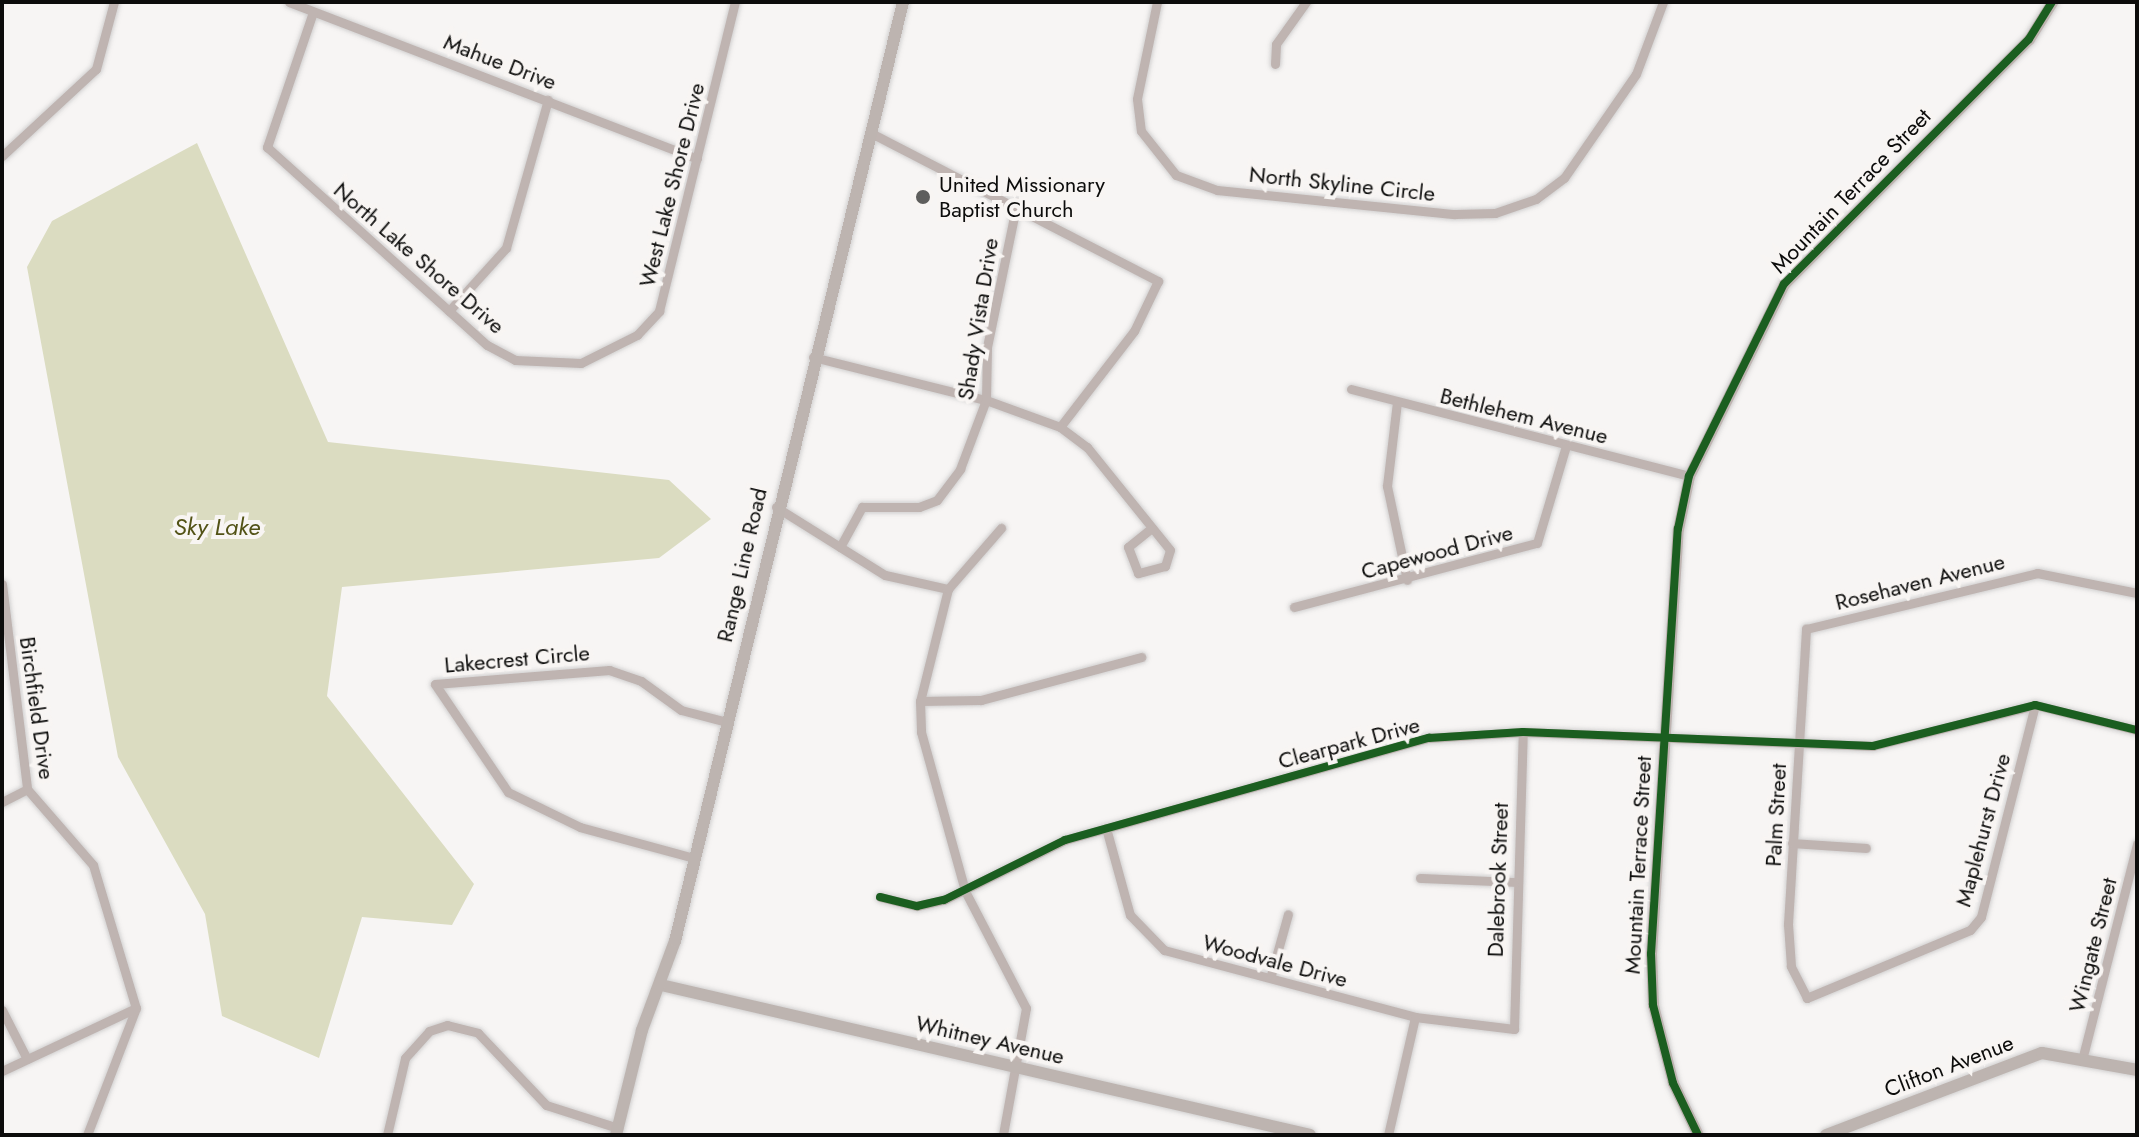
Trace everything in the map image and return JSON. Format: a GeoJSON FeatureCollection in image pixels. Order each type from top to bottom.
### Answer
{"type":"FeatureCollection","features":[{"type":"Feature","properties":{"kind":"main road","name":"Range Line Road"},"geometry":{"type":"LineString","coordinates":[[617,1132],[661,985],[694,858],[812,357],[873,134],[903,2]]}},
{"type":"Feature","properties":{"kind":"main road","name":"Whitney Avenue"},"geometry":{"type":"LineString","coordinates":[[661,985],[1310,1135]]}},
{"type":"Feature","properties":{"kind":"main road","name":"Clifton Avenue"},"geometry":{"type":"LineString","coordinates":[[1826,1135],[2013,1060],[2083,1056],[2137,1070]]}},
{"type":"Feature","properties":{"kind":"street"},"geometry":{"type":"LineString","coordinates":[[2,156],[96,69],[114,2]]}},
{"type":"Feature","properties":{"kind":"street","name":"Mahue Drive"},"geometry":{"type":"LineString","coordinates":[[289,2],[697,159]]}},
{"type":"Feature","properties":{"kind":"street","name":"West Lake Shore Drive"},"geometry":{"type":"LineString","coordinates":[[608,353],[659,311],[735,2]]}},
{"type":"Feature","properties":{"kind":"street","name":"North Skyline Circle"},"geometry":{"type":"LineString","coordinates":[[1157,2],[1137,99],[1141,131],[1153,152],[1176,175],[1217,190],[1455,214],[1495,213],[1536,199],[1598,135],[1636,74],[1663,2]]}},
{"type":"Feature","properties":{"kind":"street"},"geometry":{"type":"LineString","coordinates":[[1275,64],[1276,44],[1306,2]]}},
{"type":"Feature","properties":{"kind":"street","name":"Mountain Terrace Street"},"geometry":{"type":"LineString","coordinates":[[1698,1135],[1673,1083],[1653,1005],[1678,529],[1689,476],[1784,284],[2029,39],[2052,2]]}},
{"type":"Feature","properties":{"kind":"street","name":"North Lake Shore Drive"},"geometry":{"type":"LineString","coordinates":[[313,12],[267,147],[449,311],[515,360],[581,363],[608,353]]}},
{"type":"Feature","properties":{"kind":"street"},"geometry":{"type":"LineString","coordinates":[[449,311],[506,248],[548,100]]}},
{"type":"Feature","properties":{"kind":"street"},"geometry":{"type":"LineString","coordinates":[[873,134],[1017,202],[1158,281],[1134,331],[1060,427]]}},
{"type":"Feature","properties":{"kind":"street","name":"Shady Vista Drive"},"geometry":{"type":"LineString","coordinates":[[840,547],[862,507],[919,507],[937,500],[960,469],[986,400],[987,347],[1017,202]]}},
{"type":"Feature","properties":{"kind":"street"},"geometry":{"type":"LineString","coordinates":[[812,357],[986,400],[1060,427],[1087,447],[1150,529],[1170,561],[1138,573],[1128,547],[1150,529]]}},
{"type":"Feature","properties":{"kind":"street","name":"Bethlehem Avenue"},"geometry":{"type":"LineString","coordinates":[[1351,389],[1689,476]]}},
{"type":"Feature","properties":{"kind":"street"},"geometry":{"type":"LineString","coordinates":[[1397,402],[1387,486],[1407,580]]}},
{"type":"Feature","properties":{"kind":"street","name":"Capewood Drive"},"geometry":{"type":"LineString","coordinates":[[1294,607],[1407,580],[1537,543],[1566,446]]}},
{"type":"Feature","properties":{"kind":"street"},"geometry":{"type":"LineString","coordinates":[[776,507],[885,575],[948,589]]}},
{"type":"Feature","properties":{"kind":"street"},"geometry":{"type":"LineString","coordinates":[[1001,528],[948,589],[920,701],[921,732],[965,891],[1026,1008],[1019,1068],[1003,1135]]}},
{"type":"Feature","properties":{"kind":"street","name":"Rosehaven Avenue"},"geometry":{"type":"LineString","coordinates":[[1806,629],[2037,573],[2137,593]]}},
{"type":"Feature","properties":{"kind":"street","name":"Birchfield Drive"},"geometry":{"type":"LineString","coordinates":[[2,584],[27,789],[93,865],[136,1008]]}},
{"type":"Feature","properties":{"kind":"street","name":"Palm Street"},"geometry":{"type":"LineString","coordinates":[[1806,629],[1792,843],[1791,966],[1807,998]]}},
{"type":"Feature","properties":{"kind":"street"},"geometry":{"type":"LineString","coordinates":[[920,701],[981,700],[1141,657]]}},
{"type":"Feature","properties":{"kind":"street","name":"Lakecrest Circle"},"geometry":{"type":"LineString","coordinates":[[694,858],[580,827],[508,792],[435,684],[617,671],[681,710],[727,722]]}},
{"type":"Feature","properties":{"kind":"street","name":"Clearpark Drive"},"geometry":{"type":"LineString","coordinates":[[880,897],[917,906],[965,891],[1065,840],[1429,738],[1523,732],[1798,747],[1873,746],[2035,705],[2137,730]]}},
{"type":"Feature","properties":{"kind":"street","name":"Maplehurst Drive"},"geometry":{"type":"LineString","coordinates":[[1807,998],[1970,930],[1981,917],[2035,705]]}},
{"type":"Feature","properties":{"kind":"street","name":"Dalebrook Street"},"geometry":{"type":"LineString","coordinates":[[1514,1029],[1514,882],[1523,732]]}},
{"type":"Feature","properties":{"kind":"street"},"geometry":{"type":"LineString","coordinates":[[2,802],[27,789]]}},
{"type":"Feature","properties":{"kind":"street","name":"Woodvale Drive"},"geometry":{"type":"LineString","coordinates":[[1106,828],[1130,915],[1145,936],[1164,950],[1271,975],[1415,1017],[1514,1029]]}},
{"type":"Feature","properties":{"kind":"street"},"geometry":{"type":"LineString","coordinates":[[1792,843],[1866,848]]}},
{"type":"Feature","properties":{"kind":"street","name":"Wingate Street"},"geometry":{"type":"LineString","coordinates":[[2083,1056],[2137,844]]}},
{"type":"Feature","properties":{"kind":"street"},"geometry":{"type":"LineString","coordinates":[[1420,878],[1514,882]]}},
{"type":"Feature","properties":{"kind":"street"},"geometry":{"type":"LineString","coordinates":[[1271,975],[1288,914]]}},
{"type":"Feature","properties":{"kind":"street"},"geometry":{"type":"LineString","coordinates":[[2,1071],[136,1008]]}},
{"type":"Feature","properties":{"kind":"street"},"geometry":{"type":"LineString","coordinates":[[87,1135],[136,1008]]}},
{"type":"Feature","properties":{"kind":"street"},"geometry":{"type":"LineString","coordinates":[[2,1010],[27,1059]]}},
{"type":"Feature","properties":{"kind":"street"},"geometry":{"type":"LineString","coordinates":[[1388,1135],[1415,1017]]}},
{"type":"Feature","properties":{"kind":"street"},"geometry":{"type":"LineString","coordinates":[[387,1135],[405,1058],[429,1031],[447,1025],[478,1033],[546,1105],[617,1132]]}},
{"type":"Feature","properties":{"kind":"water","name":"Sky Lake"},"geometry":{"type":"Polygon","coordinates":[[[197,143],[328,442],[669,480],[711,519],[659,558],[342,587],[327,696],[474,884],[452,925],[362,917],[319,1058],[222,1016],[205,914],[118,757],[27,267],[52,221],[197,143]]]}},
{"type":"Feature","properties":{"kind":"cycle path"},"geometry":{"type":"LineString","coordinates":[[1698,1135],[1673,1083],[1653,1005],[1651,954],[1678,529],[1689,476],[1784,284],[2029,39],[2052,2]]}},
{"type":"Feature","properties":{"kind":"cycle path"},"geometry":{"type":"LineString","coordinates":[[880,897],[917,906],[944,900],[1065,840],[1429,738],[1523,732],[1873,746],[2035,705],[2137,730]]}},
{"type":"Feature","properties":{"kind":"place","name":"United Missionary Baptist Church"},"geometry":{"type":"Point","coordinates":[923,197]}}]}
